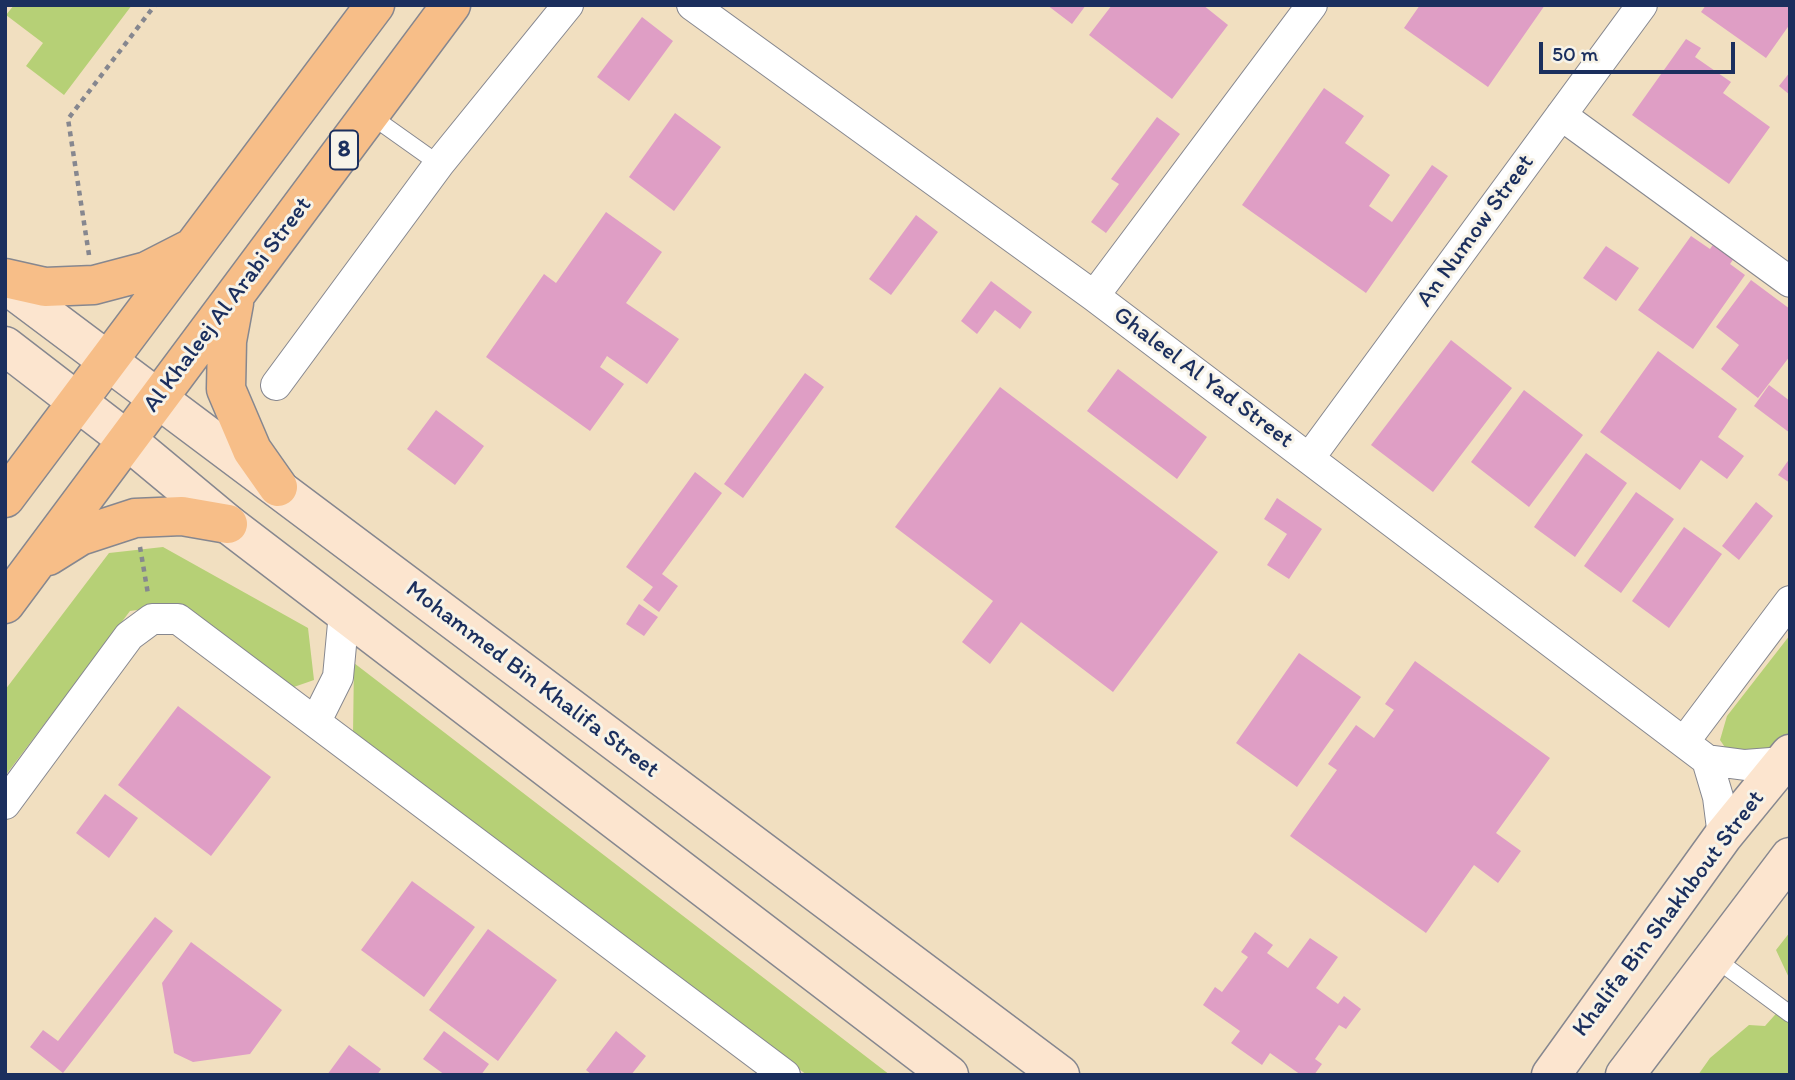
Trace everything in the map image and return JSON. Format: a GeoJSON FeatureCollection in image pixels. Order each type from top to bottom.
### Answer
{"type":"FeatureCollection","features":[{"type":"Feature","properties":{"kind":"highway"},"geometry":{"type":"LineString","coordinates":[[5,498],[109,363],[375,5]]}},
{"type":"Feature","properties":{"kind":"highway","name":"Al Khaleej Al Arabi Street"},"geometry":{"type":"LineString","coordinates":[[5,604],[451,5]]}},
{"type":"Feature","properties":{"kind":"highway"},"geometry":{"type":"LineString","coordinates":[[5,281],[45,287],[94,285],[147,271],[195,247]]}},
{"type":"Feature","properties":{"kind":"highway"},"geometry":{"type":"LineString","coordinates":[[236,294],[227,341],[226,389],[247,441],[278,487]]}},
{"type":"Feature","properties":{"kind":"highway"},"geometry":{"type":"LineString","coordinates":[[32,568],[80,536],[135,518],[182,516],[228,524]]}},
{"type":"Feature","properties":{"kind":"main road","name":"Mohammed Bin Khalifa Street"},"geometry":{"type":"LineString","coordinates":[[5,281],[109,363],[278,487],[488,649],[1060,1075]]}},
{"type":"Feature","properties":{"kind":"main road"},"geometry":{"type":"LineString","coordinates":[[5,346],[127,440],[228,524],[949,1075]]}},
{"type":"Feature","properties":{"kind":"main road","name":"Khalifa Bin Shakhbout Street"},"geometry":{"type":"LineString","coordinates":[[1551,1075],[1723,836],[1787,758]]}},
{"type":"Feature","properties":{"kind":"main road"},"geometry":{"type":"LineString","coordinates":[[1625,1075],[1790,856]]}},
{"type":"Feature","properties":{"kind":"street"},"geometry":{"type":"LineString","coordinates":[[276,385],[439,164],[568,5]]}},
{"type":"Feature","properties":{"kind":"street","name":"Ghaleel Al Yad Street"},"geometry":{"type":"LineString","coordinates":[[692,5],[1094,296],[1695,751],[1745,765],[1787,758]]}},
{"type":"Feature","properties":{"kind":"street"},"geometry":{"type":"LineString","coordinates":[[1094,296],[1312,5]]}},
{"type":"Feature","properties":{"kind":"street","name":"An Numow Street"},"geometry":{"type":"LineString","coordinates":[[1310,457],[1642,5]]}},
{"type":"Feature","properties":{"kind":"street"},"geometry":{"type":"LineString","coordinates":[[1561,114],[1790,282]]}},
{"type":"Feature","properties":{"kind":"street"},"geometry":{"type":"LineString","coordinates":[[1723,836],[1718,797],[1695,751],[1790,601]]}},
{"type":"Feature","properties":{"kind":"street"},"geometry":{"type":"LineString","coordinates":[[316,721],[338,677],[344,613]]}},
{"type":"Feature","properties":{"kind":"street"},"geometry":{"type":"LineString","coordinates":[[5,804],[129,636],[152,619],[178,619],[785,1075]]}},
{"type":"Feature","properties":{"kind":"lane"},"geometry":{"type":"LineString","coordinates":[[370,115],[439,164]]}},
{"type":"Feature","properties":{"kind":"lane"},"geometry":{"type":"LineString","coordinates":[[1713,957],[1790,1014]]}},
{"type":"Feature","properties":{"kind":"path"},"geometry":{"type":"LineString","coordinates":[[89,256],[68,118],[155,5]]}},
{"type":"Feature","properties":{"kind":"path"},"geometry":{"type":"LineString","coordinates":[[140,546],[152,619]]}},
{"type":"Feature","properties":{"kind":"green space"},"geometry":{"type":"Polygon","coordinates":[[[14,5],[132,5],[64,95],[26,66],[43,43],[6,15],[14,5]]]}},
{"type":"Feature","properties":{"kind":"green space"},"geometry":{"type":"Polygon","coordinates":[[[163,547],[308,628],[314,680],[291,688],[172,605],[130,611],[5,776],[5,690],[109,553],[163,547]]]}},
{"type":"Feature","properties":{"kind":"green space"},"geometry":{"type":"Polygon","coordinates":[[[1790,635],[1790,735],[1768,764],[1737,765],[1720,740],[1727,716],[1790,635]]]}},
{"type":"Feature","properties":{"kind":"green space"},"geometry":{"type":"Polygon","coordinates":[[[354,663],[890,1075],[807,1075],[353,735],[354,663]]]}},
{"type":"Feature","properties":{"kind":"green space"},"geometry":{"type":"Polygon","coordinates":[[[1790,932],[1790,980],[1776,950],[1790,932]]]}},
{"type":"Feature","properties":{"kind":"green space"},"geometry":{"type":"Polygon","coordinates":[[[1790,998],[1790,1075],[1698,1075],[1710,1058],[1749,1025],[1765,1026],[1790,998]]]}},
{"type":"Feature","properties":{"kind":"building"},"geometry":{"type":"Polygon","coordinates":[[[1047,5],[1086,5],[1072,24],[1047,5]]]}},
{"type":"Feature","properties":{"kind":"building"},"geometry":{"type":"Polygon","coordinates":[[[1112,5],[1203,5],[1228,25],[1172,99],[1089,35],[1112,5]]]}},
{"type":"Feature","properties":{"kind":"building"},"geometry":{"type":"Polygon","coordinates":[[[1420,5],[1545,5],[1488,87],[1404,28],[1420,5]]]}},
{"type":"Feature","properties":{"kind":"building"},"geometry":{"type":"Polygon","coordinates":[[[1706,5],[1790,5],[1790,24],[1766,58],[1701,12],[1706,5]]]}},
{"type":"Feature","properties":{"kind":"building"},"geometry":{"type":"Polygon","coordinates":[[[642,17],[673,41],[629,101],[597,77],[642,17]]]}},
{"type":"Feature","properties":{"kind":"building"},"geometry":{"type":"Polygon","coordinates":[[[1686,39],[1701,48],[1695,57],[1731,82],[1723,93],[1770,127],[1729,184],[1632,115],[1686,39]]]}},
{"type":"Feature","properties":{"kind":"building"},"geometry":{"type":"Polygon","coordinates":[[[1790,72],[1790,95],[1779,86],[1790,72]]]}},
{"type":"Feature","properties":{"kind":"building"},"geometry":{"type":"Polygon","coordinates":[[[1324,88],[1364,116],[1345,143],[1390,175],[1369,206],[1392,222],[1432,165],[1448,176],[1366,293],[1242,205],[1324,88]]]}},
{"type":"Feature","properties":{"kind":"building"},"geometry":{"type":"Polygon","coordinates":[[[675,113],[721,147],[674,211],[629,177],[675,113]]]}},
{"type":"Feature","properties":{"kind":"building"},"geometry":{"type":"Polygon","coordinates":[[[1157,117],[1180,134],[1106,233],[1091,222],[1119,184],[1111,179],[1157,117]]]}},
{"type":"Feature","properties":{"kind":"building"},"geometry":{"type":"Polygon","coordinates":[[[606,212],[662,252],[626,303],[679,339],[647,384],[607,356],[600,367],[624,384],[590,431],[486,357],[544,274],[556,283],[606,212]]]}},
{"type":"Feature","properties":{"kind":"building"},"geometry":{"type":"Polygon","coordinates":[[[916,215],[938,232],[891,295],[869,279],[916,215]]]}},
{"type":"Feature","properties":{"kind":"building"},"geometry":{"type":"Polygon","coordinates":[[[1691,236],[1710,249],[1717,239],[1737,254],[1730,264],[1745,275],[1693,349],[1638,310],[1691,236]]]}},
{"type":"Feature","properties":{"kind":"building"},"geometry":{"type":"Polygon","coordinates":[[[1606,246],[1639,268],[1616,301],[1583,278],[1606,246]]]}},
{"type":"Feature","properties":{"kind":"building"},"geometry":{"type":"Polygon","coordinates":[[[1751,280],[1790,309],[1790,356],[1758,398],[1721,369],[1739,345],[1716,327],[1751,280]]]}},
{"type":"Feature","properties":{"kind":"building"},"geometry":{"type":"Polygon","coordinates":[[[991,281],[1032,312],[1020,329],[995,310],[977,334],[961,321],[991,281]]]}},
{"type":"Feature","properties":{"kind":"building"},"geometry":{"type":"Polygon","coordinates":[[[1451,340],[1512,388],[1433,492],[1371,445],[1451,340]]]}},
{"type":"Feature","properties":{"kind":"building"},"geometry":{"type":"Polygon","coordinates":[[[1658,351],[1737,409],[1718,437],[1744,456],[1727,479],[1701,460],[1680,490],[1600,432],[1658,351]]]}},
{"type":"Feature","properties":{"kind":"building"},"geometry":{"type":"Polygon","coordinates":[[[1118,369],[1207,437],[1177,479],[1087,411],[1118,369]]]}},
{"type":"Feature","properties":{"kind":"building"},"geometry":{"type":"Polygon","coordinates":[[[805,373],[824,387],[743,498],[724,484],[805,373]]]}},
{"type":"Feature","properties":{"kind":"building"},"geometry":{"type":"Polygon","coordinates":[[[1769,385],[1790,401],[1790,433],[1754,406],[1769,385]]]}},
{"type":"Feature","properties":{"kind":"building"},"geometry":{"type":"Polygon","coordinates":[[[1000,387],[1218,552],[1113,692],[1021,622],[990,664],[962,642],[993,601],[895,527],[1000,387]]]}},
{"type":"Feature","properties":{"kind":"building"},"geometry":{"type":"Polygon","coordinates":[[[1524,390],[1583,435],[1529,507],[1471,462],[1524,390]]]}},
{"type":"Feature","properties":{"kind":"building"},"geometry":{"type":"Polygon","coordinates":[[[436,410],[484,446],[455,485],[407,449],[436,410]]]}},
{"type":"Feature","properties":{"kind":"building"},"geometry":{"type":"Polygon","coordinates":[[[1586,453],[1627,483],[1575,557],[1534,527],[1586,453]]]}},
{"type":"Feature","properties":{"kind":"building"},"geometry":{"type":"Polygon","coordinates":[[[1790,458],[1790,483],[1778,475],[1790,458]]]}},
{"type":"Feature","properties":{"kind":"building"},"geometry":{"type":"Polygon","coordinates":[[[695,472],[722,493],[662,574],[678,586],[659,612],[643,600],[653,587],[626,567],[695,472]]]}},
{"type":"Feature","properties":{"kind":"building"},"geometry":{"type":"Polygon","coordinates":[[[1636,492],[1674,519],[1621,593],[1584,566],[1636,492]]]}},
{"type":"Feature","properties":{"kind":"building"},"geometry":{"type":"Polygon","coordinates":[[[1277,498],[1322,529],[1289,579],[1267,565],[1287,534],[1264,519],[1277,498]]]}},
{"type":"Feature","properties":{"kind":"building"},"geometry":{"type":"Polygon","coordinates":[[[1756,502],[1773,516],[1739,560],[1722,546],[1756,502]]]}},
{"type":"Feature","properties":{"kind":"building"},"geometry":{"type":"Polygon","coordinates":[[[1684,527],[1722,554],[1669,628],[1632,601],[1684,527]]]}},
{"type":"Feature","properties":{"kind":"building"},"geometry":{"type":"Polygon","coordinates":[[[639,604],[658,617],[644,636],[626,624],[639,604]]]}},
{"type":"Feature","properties":{"kind":"building"},"geometry":{"type":"Polygon","coordinates":[[[1299,653],[1361,697],[1297,787],[1236,743],[1299,653]]]}},
{"type":"Feature","properties":{"kind":"building"},"geometry":{"type":"Polygon","coordinates":[[[1415,661],[1550,758],[1496,833],[1521,851],[1498,883],[1474,865],[1426,933],[1290,836],[1337,770],[1328,764],[1356,725],[1374,738],[1394,710],[1385,704],[1415,661]]]}},
{"type":"Feature","properties":{"kind":"building"},"geometry":{"type":"Polygon","coordinates":[[[178,706],[271,777],[211,856],[118,785],[178,706]]]}},
{"type":"Feature","properties":{"kind":"building"},"geometry":{"type":"Polygon","coordinates":[[[105,794],[138,818],[109,858],[76,833],[105,794]]]}},
{"type":"Feature","properties":{"kind":"building"},"geometry":{"type":"Polygon","coordinates":[[[412,881],[475,927],[424,997],[361,950],[412,881]]]}},
{"type":"Feature","properties":{"kind":"building"},"geometry":{"type":"Polygon","coordinates":[[[155,917],[173,931],[63,1073],[30,1047],[43,1030],[58,1041],[155,917]]]}},
{"type":"Feature","properties":{"kind":"building"},"geometry":{"type":"Polygon","coordinates":[[[488,929],[557,980],[498,1061],[429,1010],[488,929]]]}},
{"type":"Feature","properties":{"kind":"building"},"geometry":{"type":"Polygon","coordinates":[[[1255,932],[1273,945],[1267,953],[1288,968],[1310,938],[1338,957],[1316,988],[1338,1004],[1344,996],[1361,1009],[1346,1029],[1339,1025],[1315,1059],[1322,1064],[1314,1075],[1301,1075],[1270,1053],[1262,1065],[1231,1043],[1240,1031],[1203,1005],[1215,987],[1222,992],[1248,957],[1241,952],[1255,932]]]}},
{"type":"Feature","properties":{"kind":"building"},"geometry":{"type":"Polygon","coordinates":[[[191,942],[282,1010],[250,1054],[193,1062],[174,1053],[162,983],[191,942]]]}},
{"type":"Feature","properties":{"kind":"building"},"geometry":{"type":"Polygon","coordinates":[[[444,1031],[489,1064],[481,1075],[445,1075],[423,1059],[444,1031]]]}},
{"type":"Feature","properties":{"kind":"building"},"geometry":{"type":"Polygon","coordinates":[[[616,1031],[646,1056],[631,1075],[592,1075],[586,1070],[616,1031]]]}},
{"type":"Feature","properties":{"kind":"building"},"geometry":{"type":"Polygon","coordinates":[[[349,1045],[381,1069],[377,1075],[327,1075],[349,1045]]]}}]}
